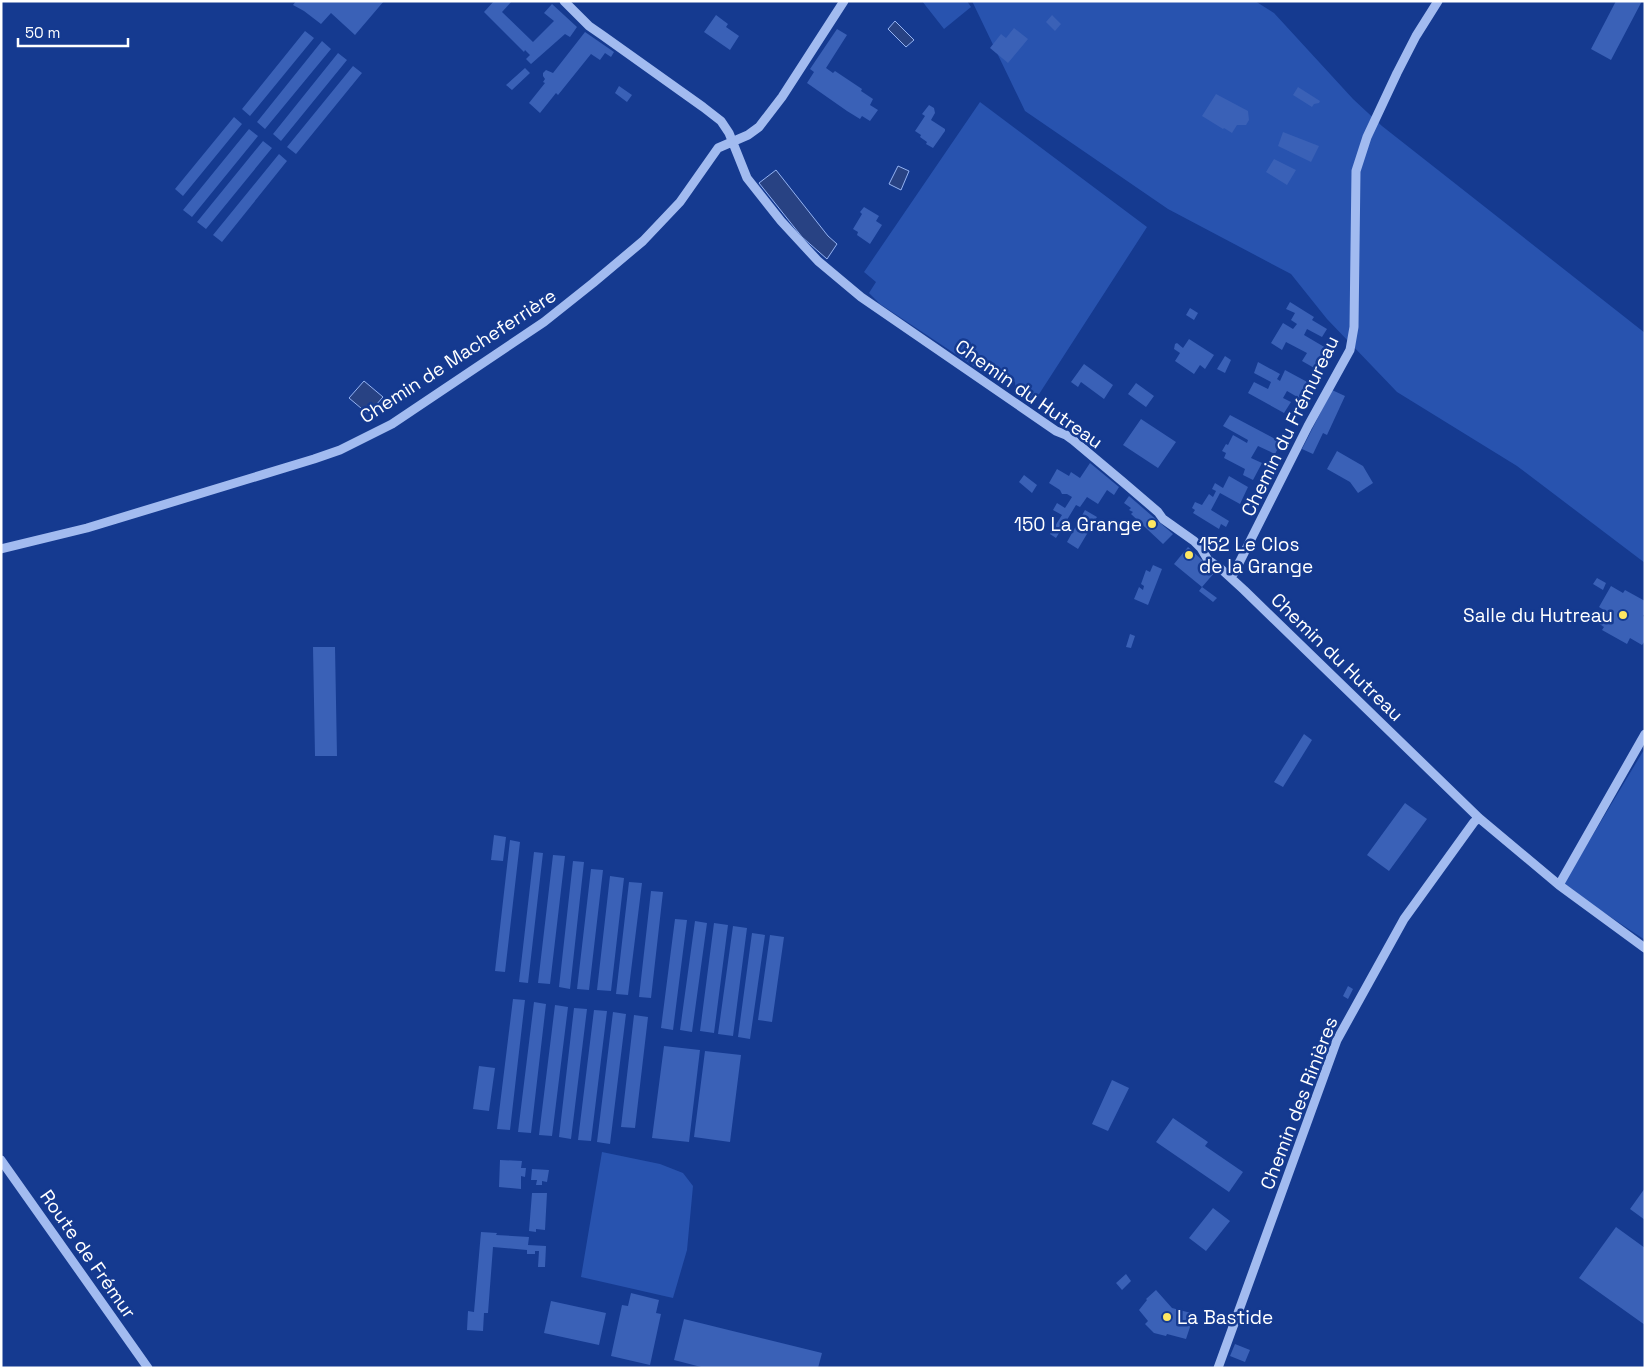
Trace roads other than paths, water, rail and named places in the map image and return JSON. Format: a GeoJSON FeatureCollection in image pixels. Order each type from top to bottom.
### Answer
{"type":"FeatureCollection","features":[{"type":"Feature","properties":{"kind":"street","name":"Chemin du Hutreau"},"geometry":{"type":"LineString","coordinates":[[564,1],[589,26],[714,115],[725,127],[747,178],[780,221],[818,261],[861,297],[1056,432],[1066,435],[1073,440],[1151,506],[1163,519],[1194,541],[1208,560],[1230,577],[1314,656],[1479,818],[1559,885],[1645,948]]}},
{"type":"Feature","properties":{"kind":"street","name":"Chemin de Macheferrière"},"geometry":{"type":"LineString","coordinates":[[1,549],[87,528],[314,459],[340,450],[392,424],[544,322],[643,241],[680,202],[718,148],[748,135],[758,127],[782,97],[844,1]]}},
{"type":"Feature","properties":{"kind":"street","name":"Chemin du Frémureau"},"geometry":{"type":"LineString","coordinates":[[1230,577],[1234,573],[1308,426],[1350,350],[1354,327],[1356,171],[1367,137],[1397,73],[1416,36],[1438,1]]}},
{"type":"Feature","properties":{"kind":"street"},"geometry":{"type":"LineString","coordinates":[[1559,885],[1645,734]]}},
{"type":"Feature","properties":{"kind":"street","name":"Chemin des Rinières"},"geometry":{"type":"LineString","coordinates":[[1218,1368],[1338,1040],[1404,918],[1474,822],[1479,818]]}},
{"type":"Feature","properties":{"kind":"street","name":"Route de Frémur"},"geometry":{"type":"LineString","coordinates":[[1,1160],[148,1368]]}},
{"type":"Feature","properties":{"kind":"place","name":"150 La Grange"},"geometry":{"type":"Point","coordinates":[1152,524]}},
{"type":"Feature","properties":{"kind":"place","name":"152 Le Clos de la Grange"},"geometry":{"type":"Point","coordinates":[1189,555]}},
{"type":"Feature","properties":{"kind":"place","name":"Salle du Hutreau"},"geometry":{"type":"Point","coordinates":[1623,615]}},
{"type":"Feature","properties":{"kind":"place","name":"La Bastide"},"geometry":{"type":"Point","coordinates":[1167,1317]}}]}
